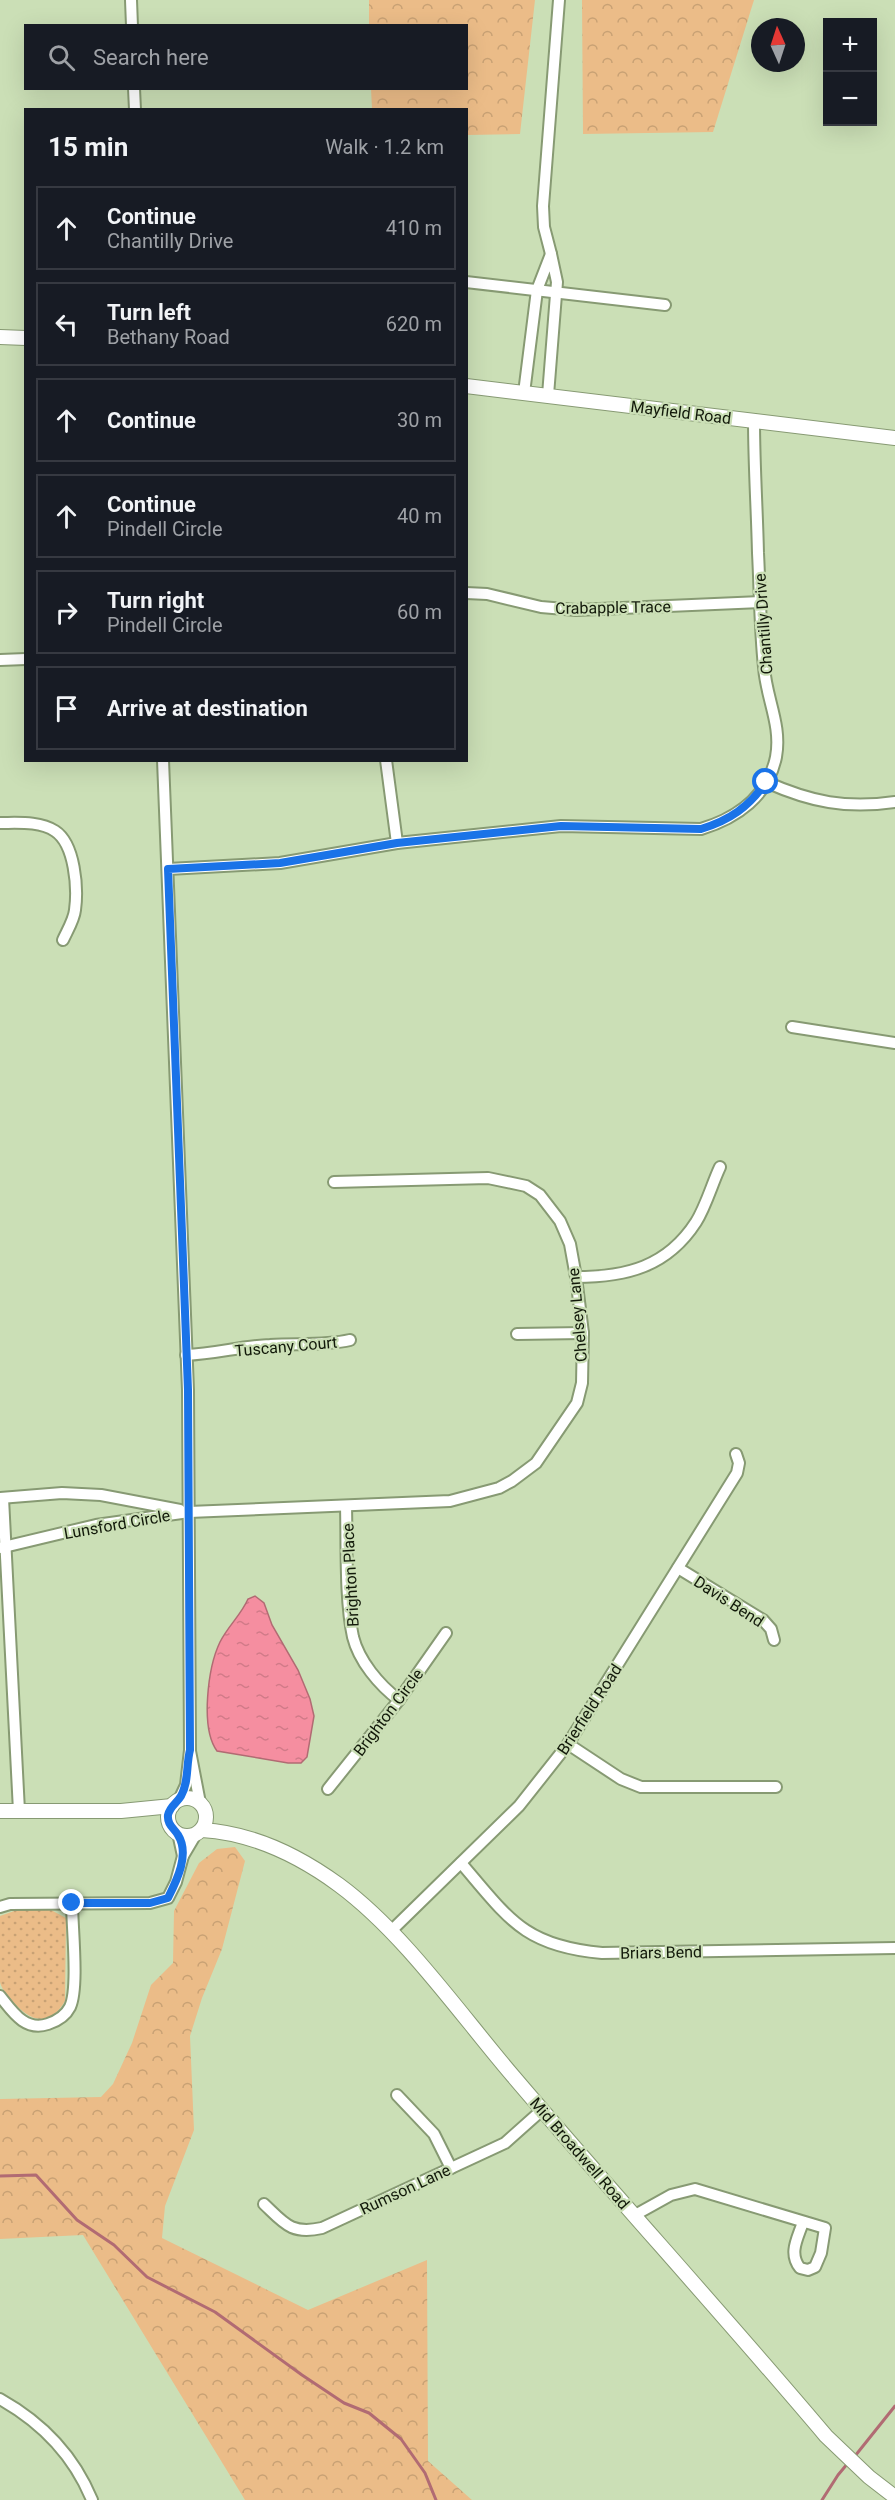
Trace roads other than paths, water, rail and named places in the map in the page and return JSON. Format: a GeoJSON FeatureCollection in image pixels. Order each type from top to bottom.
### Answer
{"type":"FeatureCollection","features":[{"type":"Feature","properties":{"kind":"street"},"geometry":{"type":"LineString","coordinates":[[131,0],[132,24]]}},
{"type":"Feature","properties":{"kind":"street"},"geometry":{"type":"LineString","coordinates":[[548,395],[557,282],[544,226],[543,206],[558,0]]}},
{"type":"Feature","properties":{"kind":"street"},"geometry":{"type":"LineString","coordinates":[[134,90],[135,108]]}},
{"type":"Feature","properties":{"kind":"street"},"geometry":{"type":"LineString","coordinates":[[524,393],[537,290],[551,254]]}},
{"type":"Feature","properties":{"kind":"street"},"geometry":{"type":"LineString","coordinates":[[468,282],[665,305]]}},
{"type":"Feature","properties":{"kind":"street"},"geometry":{"type":"LineString","coordinates":[[0,337],[24,338]]}},
{"type":"Feature","properties":{"kind":"street","name":"Mayfield Road"},"geometry":{"type":"LineString","coordinates":[[468,386],[895,438]]}},
{"type":"Feature","properties":{"kind":"street","name":"Chantilly Drive"},"geometry":{"type":"LineString","coordinates":[[168,869],[280,863],[397,843],[561,826],[701,829],[721,823],[739,813],[755,799],[766,782],[775,758],[778,735],[764,670],[754,420]]}},
{"type":"Feature","properties":{"kind":"street","name":"Crabapple Trace"},"geometry":{"type":"LineString","coordinates":[[468,593],[487,594],[541,607],[576,610],[760,602]]}},
{"type":"Feature","properties":{"kind":"street"},"geometry":{"type":"LineString","coordinates":[[0,660],[24,659]]}},
{"type":"Feature","properties":{"kind":"street"},"geometry":{"type":"LineString","coordinates":[[163,762],[186,1355],[189,1512],[190,1750],[186,1785],[168,1814],[183,1856]]}},
{"type":"Feature","properties":{"kind":"street"},"geometry":{"type":"LineString","coordinates":[[386,762],[397,843]]}},
{"type":"Feature","properties":{"kind":"street"},"geometry":{"type":"LineString","coordinates":[[766,782],[797,796],[832,804],[868,806],[895,802]]}},
{"type":"Feature","properties":{"kind":"street"},"geometry":{"type":"LineString","coordinates":[[0,823],[43,825],[57,832],[68,846],[74,861],[75,911],[63,940]]}},
{"type":"Feature","properties":{"kind":"street"},"geometry":{"type":"LineString","coordinates":[[792,1027],[895,1043]]}},
{"type":"Feature","properties":{"kind":"street"},"geometry":{"type":"LineString","coordinates":[[576,1277],[619,1275],[646,1266],[671,1249],[696,1221],[720,1167]]}},
{"type":"Feature","properties":{"kind":"street","name":"Chelsey Lane"},"geometry":{"type":"LineString","coordinates":[[189,1512],[435,1502],[465,1498],[499,1488],[525,1473],[545,1450],[577,1403],[582,1383],[582,1333],[576,1277],[570,1244],[560,1221],[540,1195],[526,1186],[488,1178],[334,1182]]}},
{"type":"Feature","properties":{"kind":"street"},"geometry":{"type":"LineString","coordinates":[[517,1334],[582,1333]]}},
{"type":"Feature","properties":{"kind":"street","name":"Tuscany Court"},"geometry":{"type":"LineString","coordinates":[[186,1355],[268,1345],[328,1345],[350,1340]]}},
{"type":"Feature","properties":{"kind":"street","name":"Brierfield Road"},"geometry":{"type":"LineString","coordinates":[[391,1931],[519,1806],[568,1744],[737,1473],[739,1463],[736,1454]]}},
{"type":"Feature","properties":{"kind":"street","name":"Lunsford Circle"},"geometry":{"type":"LineString","coordinates":[[1,1498],[62,1493],[101,1495],[189,1512]]}},
{"type":"Feature","properties":{"kind":"street"},"geometry":{"type":"LineString","coordinates":[[1,1498],[19,1811]]}},
{"type":"Feature","properties":{"kind":"street","name":"Brighton Place"},"geometry":{"type":"LineString","coordinates":[[346,1506],[353,1638],[364,1661],[384,1688],[399,1700]]}},
{"type":"Feature","properties":{"kind":"street","name":"Lunsford Circle"},"geometry":{"type":"LineString","coordinates":[[3,1548],[96,1525],[189,1512]]}},
{"type":"Feature","properties":{"kind":"street","name":"Davis Bend"},"geometry":{"type":"LineString","coordinates":[[678,1568],[763,1620],[771,1629],[774,1640]]}},
{"type":"Feature","properties":{"kind":"street","name":"Brighton Circle"},"geometry":{"type":"LineString","coordinates":[[328,1789],[399,1700],[446,1633]]}},
{"type":"Feature","properties":{"kind":"street"},"geometry":{"type":"LineString","coordinates":[[568,1744],[621,1779],[640,1787],[777,1787]]}},
{"type":"Feature","properties":{"kind":"street"},"geometry":{"type":"LineString","coordinates":[[0,1907],[10,1904],[150,1903],[168,1898],[176,1882],[183,1856],[206,1823],[190,1750]]}},
{"type":"Feature","properties":{"kind":"street"},"geometry":{"type":"LineString","coordinates":[[0,1811],[121,1810],[176,1803],[192,1798],[203,1808]]}},
{"type":"Feature","properties":{"kind":"street","name":"Mid Broadwell Road"},"geometry":{"type":"LineString","coordinates":[[203,1808],[245,1836],[282,1851],[339,1885],[391,1931],[542,2110],[826,2436],[869,2477],[895,2497]]}},
{"type":"Feature","properties":{"kind":"street"},"geometry":{"type":"LineString","coordinates":[[121,1810],[157,1819],[186,1836],[199,1832]]}},
{"type":"Feature","properties":{"kind":"street","name":"Mid Broadwell Road"},"geometry":{"type":"LineString","coordinates":[[199,1832],[245,1836]]}},
{"type":"Feature","properties":{"kind":"street","name":"Briars Bend"},"geometry":{"type":"LineString","coordinates":[[461,1863],[506,1916],[522,1930],[550,1944],[579,1951],[602,1953],[895,1948]]}},
{"type":"Feature","properties":{"kind":"street"},"geometry":{"type":"LineString","coordinates":[[0,1996],[17,2017],[26,2024],[46,2025],[63,2016],[70,2006],[73,1985],[72,1903]]}},
{"type":"Feature","properties":{"kind":"street"},"geometry":{"type":"LineString","coordinates":[[397,2095],[434,2134],[451,2168]]}},
{"type":"Feature","properties":{"kind":"street","name":"Rumson Lane"},"geometry":{"type":"LineString","coordinates":[[264,2204],[291,2229],[307,2232],[322,2228],[505,2143],[542,2110]]}},
{"type":"Feature","properties":{"kind":"street"},"geometry":{"type":"LineString","coordinates":[[635,2215],[671,2195],[695,2189],[803,2222]]}},
{"type":"Feature","properties":{"kind":"street"},"geometry":{"type":"LineString","coordinates":[[0,2399],[38,2425],[58,2445],[75,2468],[92,2500]]}},
{"type":"Feature","properties":{"kind":"water"},"geometry":{"type":"Polygon","coordinates":[[[255,1596],[264,1603],[272,1625],[298,1670],[310,1699],[314,1716],[307,1757],[301,1763],[288,1763],[217,1751],[212,1741],[207,1713],[212,1666],[223,1636],[248,1599],[255,1596]]]}},
{"type":"Feature","properties":{"kind":"waterway"},"geometry":{"type":"LineString","coordinates":[[0,2176],[36,2175],[77,2220],[114,2245],[147,2277],[215,2312],[344,2403],[369,2413],[401,2439],[425,2473],[436,2500]]}},
{"type":"Feature","properties":{"kind":"waterway"},"geometry":{"type":"LineString","coordinates":[[855,2456],[895,2406]]}},
{"type":"Feature","properties":{"kind":"waterway"},"geometry":{"type":"LineString","coordinates":[[822,2500],[848,2463]]}}]}
